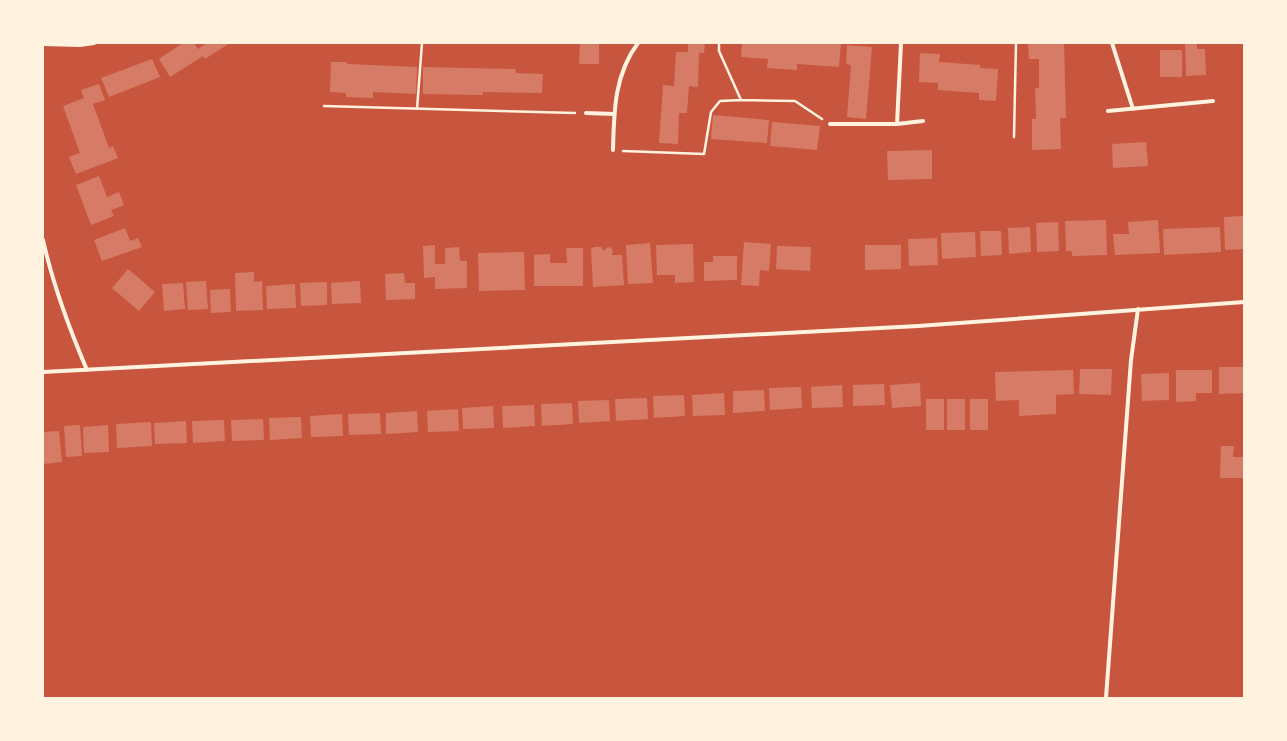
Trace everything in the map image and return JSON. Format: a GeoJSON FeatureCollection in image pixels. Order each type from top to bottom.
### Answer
{"type":"FeatureCollection","features":[{"type":"Feature","properties":{"kind":"street"},"geometry":{"type":"LineString","coordinates":[[43,44],[80,46],[94,43]]}},
{"type":"Feature","properties":{"kind":"street"},"geometry":{"type":"LineString","coordinates":[[613,150],[616,93],[620,77],[631,52],[638,43]]}},
{"type":"Feature","properties":{"kind":"street"},"geometry":{"type":"LineString","coordinates":[[898,124],[899,56],[901,43]]}},
{"type":"Feature","properties":{"kind":"street"},"geometry":{"type":"LineString","coordinates":[[1112,43],[1133,109]]}},
{"type":"Feature","properties":{"kind":"street"},"geometry":{"type":"LineString","coordinates":[[1108,111],[1213,101]]}},
{"type":"Feature","properties":{"kind":"street"},"geometry":{"type":"LineString","coordinates":[[586,113],[614,114]]}},
{"type":"Feature","properties":{"kind":"street"},"geometry":{"type":"LineString","coordinates":[[830,124],[898,124],[923,121]]}},
{"type":"Feature","properties":{"kind":"street"},"geometry":{"type":"LineString","coordinates":[[43,240],[48,264],[71,334],[87,370]]}},
{"type":"Feature","properties":{"kind":"street"},"geometry":{"type":"LineString","coordinates":[[43,372],[918,326],[1244,302]]}},
{"type":"Feature","properties":{"kind":"street"},"geometry":{"type":"LineString","coordinates":[[1106,698],[1131,360],[1138,309]]}},
{"type":"Feature","properties":{"kind":"path"},"geometry":{"type":"LineString","coordinates":[[417,108],[422,43]]}},
{"type":"Feature","properties":{"kind":"path"},"geometry":{"type":"LineString","coordinates":[[719,43],[719,51],[741,100]]}},
{"type":"Feature","properties":{"kind":"path"},"geometry":{"type":"LineString","coordinates":[[1014,137],[1016,43]]}},
{"type":"Feature","properties":{"kind":"path"},"geometry":{"type":"LineString","coordinates":[[613,150],[704,154],[711,112],[720,101],[795,101],[830,124]]}},
{"type":"Feature","properties":{"kind":"path"},"geometry":{"type":"LineString","coordinates":[[324,106],[586,113]]}},
{"type":"Feature","properties":{"kind":"building"},"geometry":{"type":"Polygon","coordinates":[[[183,43],[194,43],[198,49],[207,43],[230,43],[205,59],[203,56],[170,77],[159,59],[183,43]]]}},
{"type":"Feature","properties":{"kind":"building"},"geometry":{"type":"Polygon","coordinates":[[[580,43],[599,43],[599,64],[579,64],[580,43]]]}},
{"type":"Feature","properties":{"kind":"building"},"geometry":{"type":"Polygon","coordinates":[[[688,43],[705,43],[704,53],[699,53],[698,87],[689,86],[687,113],[679,113],[678,144],[659,143],[663,85],[674,86],[676,52],[688,52],[688,43]]]}},
{"type":"Feature","properties":{"kind":"building"},"geometry":{"type":"Polygon","coordinates":[[[742,43],[841,43],[839,67],[797,64],[797,70],[767,68],[768,59],[741,57],[742,43]]]}},
{"type":"Feature","properties":{"kind":"building"},"geometry":{"type":"Polygon","coordinates":[[[1028,43],[1064,43],[1066,118],[1060,118],[1061,149],[1032,150],[1032,119],[1036,119],[1035,88],[1039,88],[1039,59],[1029,59],[1028,43]]]}},
{"type":"Feature","properties":{"kind":"building"},"geometry":{"type":"Polygon","coordinates":[[[1185,43],[1197,43],[1197,49],[1205,49],[1206,75],[1186,76],[1185,43]]]}},
{"type":"Feature","properties":{"kind":"building"},"geometry":{"type":"Polygon","coordinates":[[[847,45],[872,47],[866,119],[847,117],[851,65],[846,64],[847,45]]]}},
{"type":"Feature","properties":{"kind":"building"},"geometry":{"type":"Polygon","coordinates":[[[1160,50],[1182,50],[1182,77],[1160,77],[1160,50]]]}},
{"type":"Feature","properties":{"kind":"building"},"geometry":{"type":"Polygon","coordinates":[[[920,53],[940,54],[939,62],[980,65],[980,68],[998,69],[996,101],[979,100],[979,93],[938,90],[938,83],[919,82],[920,53]]]}},
{"type":"Feature","properties":{"kind":"building"},"geometry":{"type":"Polygon","coordinates":[[[152,59],[160,77],[109,97],[101,78],[152,59]]]}},
{"type":"Feature","properties":{"kind":"building"},"geometry":{"type":"Polygon","coordinates":[[[331,62],[417,67],[416,94],[373,92],[373,98],[346,97],[346,93],[330,92],[331,62]]]}},
{"type":"Feature","properties":{"kind":"building"},"geometry":{"type":"Polygon","coordinates":[[[423,67],[515,69],[516,73],[543,74],[542,93],[483,92],[483,95],[423,94],[423,67]]]}},
{"type":"Feature","properties":{"kind":"building"},"geometry":{"type":"Polygon","coordinates":[[[99,84],[105,100],[93,104],[109,148],[113,146],[118,158],[76,174],[69,157],[80,153],[63,106],[84,98],[81,90],[99,84]]]}},
{"type":"Feature","properties":{"kind":"building"},"geometry":{"type":"Polygon","coordinates":[[[713,115],[769,120],[767,143],[711,139],[713,115]]]}},
{"type":"Feature","properties":{"kind":"building"},"geometry":{"type":"Polygon","coordinates":[[[772,122],[820,126],[817,150],[770,146],[772,122]]]}},
{"type":"Feature","properties":{"kind":"building"},"geometry":{"type":"Polygon","coordinates":[[[1146,142],[1148,166],[1113,168],[1112,144],[1146,142]]]}},
{"type":"Feature","properties":{"kind":"building"},"geometry":{"type":"Polygon","coordinates":[[[932,150],[932,179],[888,180],[887,151],[932,150]]]}},
{"type":"Feature","properties":{"kind":"building"},"geometry":{"type":"Polygon","coordinates":[[[99,176],[107,197],[119,192],[124,205],[111,210],[114,216],[91,225],[76,185],[99,176]]]}},
{"type":"Feature","properties":{"kind":"building"},"geometry":{"type":"Polygon","coordinates":[[[1244,216],[1244,249],[1225,250],[1224,217],[1244,216]]]}},
{"type":"Feature","properties":{"kind":"building"},"geometry":{"type":"Polygon","coordinates":[[[1106,220],[1107,255],[1072,256],[1072,251],[1066,251],[1065,221],[1106,220]]]}},
{"type":"Feature","properties":{"kind":"building"},"geometry":{"type":"Polygon","coordinates":[[[1158,220],[1160,253],[1115,255],[1113,234],[1129,234],[1128,222],[1158,220]]]}},
{"type":"Feature","properties":{"kind":"building"},"geometry":{"type":"Polygon","coordinates":[[[1058,222],[1059,251],[1037,252],[1036,223],[1058,222]]]}},
{"type":"Feature","properties":{"kind":"building"},"geometry":{"type":"Polygon","coordinates":[[[1030,227],[1031,252],[1009,254],[1008,228],[1030,227]]]}},
{"type":"Feature","properties":{"kind":"building"},"geometry":{"type":"Polygon","coordinates":[[[1220,227],[1221,252],[1164,255],[1163,229],[1220,227]]]}},
{"type":"Feature","properties":{"kind":"building"},"geometry":{"type":"Polygon","coordinates":[[[125,228],[130,241],[138,238],[142,247],[102,261],[94,240],[125,228]]]}},
{"type":"Feature","properties":{"kind":"building"},"geometry":{"type":"Polygon","coordinates":[[[980,231],[1001,231],[1002,255],[981,256],[980,231]]]}},
{"type":"Feature","properties":{"kind":"building"},"geometry":{"type":"Polygon","coordinates":[[[975,232],[976,257],[942,259],[941,233],[975,232]]]}},
{"type":"Feature","properties":{"kind":"building"},"geometry":{"type":"Polygon","coordinates":[[[937,238],[938,265],[909,266],[908,239],[937,238]]]}},
{"type":"Feature","properties":{"kind":"building"},"geometry":{"type":"Polygon","coordinates":[[[744,242],[771,244],[769,271],[760,270],[759,286],[741,285],[744,242]]]}},
{"type":"Feature","properties":{"kind":"building"},"geometry":{"type":"Polygon","coordinates":[[[650,243],[653,283],[628,284],[626,245],[650,243]]]}},
{"type":"Feature","properties":{"kind":"building"},"geometry":{"type":"Polygon","coordinates":[[[693,244],[694,282],[675,283],[675,275],[657,275],[656,245],[693,244]]]}},
{"type":"Feature","properties":{"kind":"building"},"geometry":{"type":"Polygon","coordinates":[[[435,245],[435,264],[445,264],[445,248],[459,247],[460,261],[467,261],[467,288],[435,289],[435,277],[424,278],[423,246],[435,245]]]}},
{"type":"Feature","properties":{"kind":"building"},"geometry":{"type":"Polygon","coordinates":[[[865,245],[901,245],[901,269],[865,270],[865,245]]]}},
{"type":"Feature","properties":{"kind":"building"},"geometry":{"type":"Polygon","coordinates":[[[777,246],[811,247],[810,271],[776,269],[777,246]]]}},
{"type":"Feature","properties":{"kind":"building"},"geometry":{"type":"Polygon","coordinates":[[[594,247],[601,247],[604,251],[606,248],[610,247],[613,250],[612,255],[622,255],[624,285],[593,287],[591,249],[594,247]]]}},
{"type":"Feature","properties":{"kind":"building"},"geometry":{"type":"Polygon","coordinates":[[[566,248],[583,248],[583,286],[534,286],[534,255],[550,254],[550,263],[567,263],[566,248]]]}},
{"type":"Feature","properties":{"kind":"building"},"geometry":{"type":"Polygon","coordinates":[[[524,252],[525,290],[479,291],[478,253],[524,252]]]}},
{"type":"Feature","properties":{"kind":"building"},"geometry":{"type":"Polygon","coordinates":[[[713,256],[737,256],[737,280],[704,281],[704,262],[713,262],[713,256]]]}},
{"type":"Feature","properties":{"kind":"building"},"geometry":{"type":"Polygon","coordinates":[[[128,269],[155,292],[139,311],[112,288],[128,269]]]}},
{"type":"Feature","properties":{"kind":"building"},"geometry":{"type":"Polygon","coordinates":[[[254,272],[254,282],[262,281],[263,310],[236,311],[235,273],[254,272]]]}},
{"type":"Feature","properties":{"kind":"building"},"geometry":{"type":"Polygon","coordinates":[[[404,273],[405,283],[415,283],[415,299],[386,300],[385,274],[404,273]]]}},
{"type":"Feature","properties":{"kind":"building"},"geometry":{"type":"Polygon","coordinates":[[[206,281],[208,309],[188,310],[186,282],[206,281]]]}},
{"type":"Feature","properties":{"kind":"building"},"geometry":{"type":"Polygon","coordinates":[[[360,281],[361,303],[332,304],[331,283],[360,281]]]}},
{"type":"Feature","properties":{"kind":"building"},"geometry":{"type":"Polygon","coordinates":[[[327,282],[327,305],[301,306],[300,283],[327,282]]]}},
{"type":"Feature","properties":{"kind":"building"},"geometry":{"type":"Polygon","coordinates":[[[183,283],[185,309],[164,311],[162,284],[183,283]]]}},
{"type":"Feature","properties":{"kind":"building"},"geometry":{"type":"Polygon","coordinates":[[[295,284],[296,308],[267,309],[266,286],[295,284]]]}},
{"type":"Feature","properties":{"kind":"building"},"geometry":{"type":"Polygon","coordinates":[[[230,289],[231,312],[211,313],[210,290],[230,289]]]}},
{"type":"Feature","properties":{"kind":"building"},"geometry":{"type":"Polygon","coordinates":[[[1219,367],[1244,367],[1244,393],[1219,394],[1219,367]]]}},
{"type":"Feature","properties":{"kind":"building"},"geometry":{"type":"Polygon","coordinates":[[[1080,369],[1112,369],[1111,395],[1079,394],[1080,369]]]}},
{"type":"Feature","properties":{"kind":"building"},"geometry":{"type":"Polygon","coordinates":[[[1073,370],[1074,394],[1056,395],[1056,414],[1019,416],[1019,400],[996,401],[995,372],[1073,370]]]}},
{"type":"Feature","properties":{"kind":"building"},"geometry":{"type":"Polygon","coordinates":[[[1176,370],[1212,370],[1212,393],[1196,393],[1196,401],[1176,402],[1176,370]]]}},
{"type":"Feature","properties":{"kind":"building"},"geometry":{"type":"Polygon","coordinates":[[[1169,373],[1169,400],[1142,401],[1141,374],[1169,373]]]}},
{"type":"Feature","properties":{"kind":"building"},"geometry":{"type":"Polygon","coordinates":[[[920,383],[921,406],[892,408],[890,385],[920,383]]]}},
{"type":"Feature","properties":{"kind":"building"},"geometry":{"type":"Polygon","coordinates":[[[884,384],[885,405],[853,406],[853,385],[884,384]]]}},
{"type":"Feature","properties":{"kind":"building"},"geometry":{"type":"Polygon","coordinates":[[[842,385],[843,407],[812,408],[811,387],[842,385]]]}},
{"type":"Feature","properties":{"kind":"building"},"geometry":{"type":"Polygon","coordinates":[[[801,387],[802,408],[770,410],[769,388],[801,387]]]}},
{"type":"Feature","properties":{"kind":"building"},"geometry":{"type":"Polygon","coordinates":[[[764,390],[765,411],[733,413],[733,391],[764,390]]]}},
{"type":"Feature","properties":{"kind":"building"},"geometry":{"type":"Polygon","coordinates":[[[724,393],[725,415],[693,416],[692,395],[724,393]]]}},
{"type":"Feature","properties":{"kind":"building"},"geometry":{"type":"Polygon","coordinates":[[[684,395],[685,416],[654,418],[653,396],[684,395]]]}},
{"type":"Feature","properties":{"kind":"building"},"geometry":{"type":"Polygon","coordinates":[[[647,398],[648,419],[616,421],[615,399],[647,398]]]}},
{"type":"Feature","properties":{"kind":"building"},"geometry":{"type":"Polygon","coordinates":[[[926,399],[944,399],[944,430],[926,430],[926,399]]]}},
{"type":"Feature","properties":{"kind":"building"},"geometry":{"type":"Polygon","coordinates":[[[947,399],[965,399],[965,430],[947,430],[947,399]]]}},
{"type":"Feature","properties":{"kind":"building"},"geometry":{"type":"Polygon","coordinates":[[[970,399],[988,399],[988,430],[970,430],[970,399]]]}},
{"type":"Feature","properties":{"kind":"building"},"geometry":{"type":"Polygon","coordinates":[[[609,400],[610,421],[579,423],[578,401],[609,400]]]}},
{"type":"Feature","properties":{"kind":"building"},"geometry":{"type":"Polygon","coordinates":[[[572,403],[573,424],[542,426],[541,404],[572,403]]]}},
{"type":"Feature","properties":{"kind":"building"},"geometry":{"type":"Polygon","coordinates":[[[534,405],[535,426],[503,428],[502,406],[534,405]]]}},
{"type":"Feature","properties":{"kind":"building"},"geometry":{"type":"Polygon","coordinates":[[[493,406],[494,428],[463,429],[462,408],[493,406]]]}},
{"type":"Feature","properties":{"kind":"building"},"geometry":{"type":"Polygon","coordinates":[[[458,409],[459,431],[428,432],[427,411],[458,409]]]}},
{"type":"Feature","properties":{"kind":"building"},"geometry":{"type":"Polygon","coordinates":[[[417,411],[418,432],[386,434],[386,413],[417,411]]]}},
{"type":"Feature","properties":{"kind":"building"},"geometry":{"type":"Polygon","coordinates":[[[380,413],[381,434],[349,435],[348,414],[380,413]]]}},
{"type":"Feature","properties":{"kind":"building"},"geometry":{"type":"Polygon","coordinates":[[[342,414],[343,436],[311,437],[310,416],[342,414]]]}},
{"type":"Feature","properties":{"kind":"building"},"geometry":{"type":"Polygon","coordinates":[[[301,417],[302,438],[270,440],[269,418],[301,417]]]}},
{"type":"Feature","properties":{"kind":"building"},"geometry":{"type":"Polygon","coordinates":[[[263,419],[264,440],[232,441],[231,420],[263,419]]]}},
{"type":"Feature","properties":{"kind":"building"},"geometry":{"type":"Polygon","coordinates":[[[224,420],[225,441],[193,443],[192,421],[224,420]]]}},
{"type":"Feature","properties":{"kind":"building"},"geometry":{"type":"Polygon","coordinates":[[[186,421],[187,443],[155,444],[154,423],[186,421]]]}},
{"type":"Feature","properties":{"kind":"building"},"geometry":{"type":"Polygon","coordinates":[[[151,422],[152,446],[117,448],[116,424],[151,422]]]}},
{"type":"Feature","properties":{"kind":"building"},"geometry":{"type":"Polygon","coordinates":[[[80,425],[82,456],[66,457],[64,426],[80,425]]]}},
{"type":"Feature","properties":{"kind":"building"},"geometry":{"type":"Polygon","coordinates":[[[108,425],[109,452],[84,453],[83,427],[108,425]]]}},
{"type":"Feature","properties":{"kind":"building"},"geometry":{"type":"Polygon","coordinates":[[[59,431],[62,462],[43,464],[43,432],[59,431]]]}},
{"type":"Feature","properties":{"kind":"building"},"geometry":{"type":"Polygon","coordinates":[[[1221,446],[1234,446],[1233,457],[1244,457],[1244,478],[1220,478],[1221,446]]]}}]}
